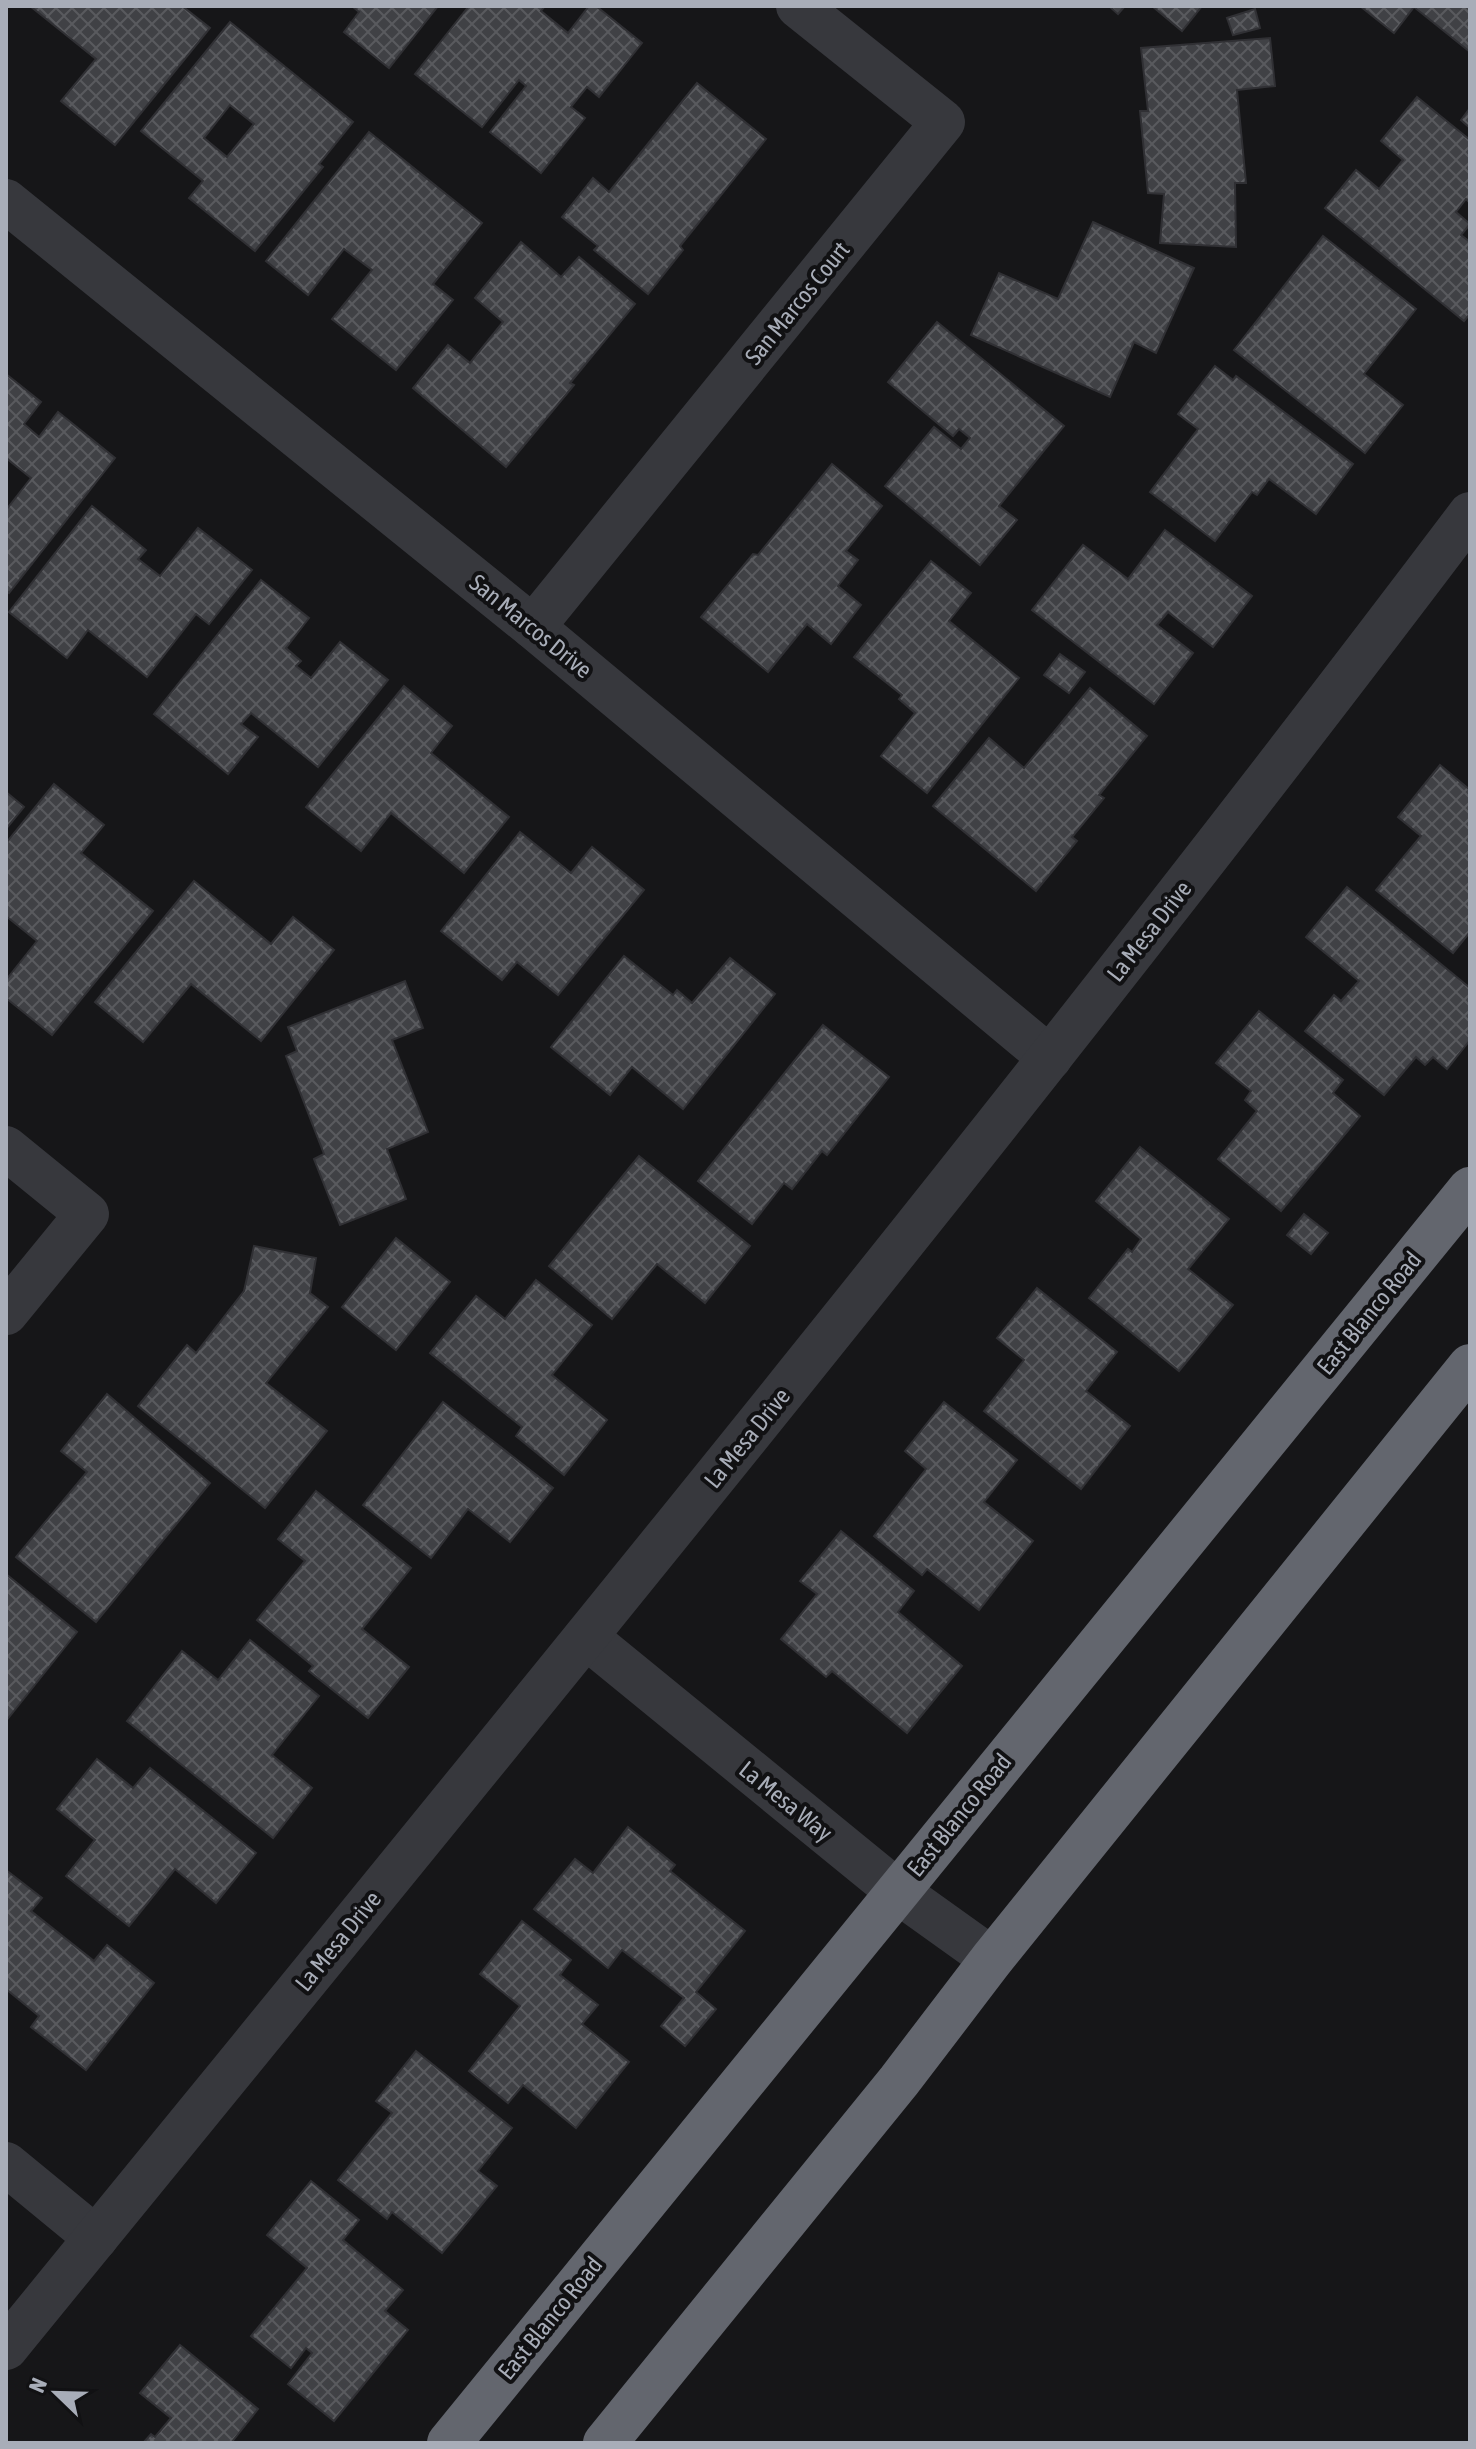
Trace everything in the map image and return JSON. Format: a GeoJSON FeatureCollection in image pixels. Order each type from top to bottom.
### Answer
{"type":"FeatureCollection","features":[{"type":"Feature","properties":{"kind":"highway","name":"East Blanco Road"},"geometry":{"type":"LineString","coordinates":[[449,2443],[1470,1189]]}},
{"type":"Feature","properties":{"kind":"highway"},"geometry":{"type":"LineString","coordinates":[[605,2443],[899,2081],[992,1959],[1470,1366]]}},
{"type":"Feature","properties":{"kind":"street","name":"San Marcos Court"},"geometry":{"type":"LineString","coordinates":[[533,627],[943,122],[798,6]]}},
{"type":"Feature","properties":{"kind":"street","name":"San Marcos Drive"},"geometry":{"type":"LineString","coordinates":[[6,201],[533,627],[1050,1058]]}},
{"type":"Feature","properties":{"kind":"street","name":"La Mesa Drive"},"geometry":{"type":"LineString","coordinates":[[6,2348],[586,1637],[1050,1058],[1470,514]]}},
{"type":"Feature","properties":{"kind":"street"},"geometry":{"type":"LineString","coordinates":[[6,1148],[87,1214],[6,1313]]}},
{"type":"Feature","properties":{"kind":"street","name":"La Mesa Way"},"geometry":{"type":"LineString","coordinates":[[586,1637],[897,1891],[992,1959]]}},
{"type":"Feature","properties":{"kind":"street"},"geometry":{"type":"LineString","coordinates":[[6,2164],[96,2238]]}},
{"type":"Feature","properties":{"kind":"building"},"geometry":{"type":"Polygon","coordinates":[[[30,6],[182,6],[210,28],[115,145],[61,101],[96,59],[30,6]]]}},
{"type":"Feature","properties":{"kind":"building"},"geometry":{"type":"Polygon","coordinates":[[[352,6],[438,6],[389,68],[344,32],[359,12],[352,6]]]}},
{"type":"Feature","properties":{"kind":"building"},"geometry":{"type":"Polygon","coordinates":[[[469,6],[545,6],[541,11],[568,33],[589,6],[596,6],[642,43],[599,97],[587,87],[571,107],[585,118],[541,173],[490,132],[526,86],[519,80],[482,127],[415,74],[469,6]]]}},
{"type":"Feature","properties":{"kind":"building"},"geometry":{"type":"Polygon","coordinates":[[[1109,6],[1125,6],[1118,14],[1109,6]]]}},
{"type":"Feature","properties":{"kind":"building"},"geometry":{"type":"Polygon","coordinates":[[[1152,6],[1202,6],[1182,31],[1152,6]]]}},
{"type":"Feature","properties":{"kind":"building"},"geometry":{"type":"Polygon","coordinates":[[[1360,6],[1470,6],[1470,52],[1414,7],[1394,33],[1360,6]]]}},
{"type":"Feature","properties":{"kind":"building"},"geometry":{"type":"Polygon","coordinates":[[[1255,9],[1260,28],[1233,35],[1227,18],[1255,9]]]}},
{"type":"Feature","properties":{"kind":"building"},"geometry":{"type":"Polygon","coordinates":[[[230,22],[353,122],[319,164],[323,167],[255,251],[189,198],[203,181],[141,131],[230,22]],[[230,105],[204,138],[227,157],[254,124],[230,105]]]}},
{"type":"Feature","properties":{"kind":"building"},"geometry":{"type":"Polygon","coordinates":[[[1270,38],[1275,86],[1237,90],[1246,183],[1235,183],[1236,247],[1160,243],[1164,194],[1148,193],[1140,111],[1148,111],[1141,48],[1270,38]]]}},
{"type":"Feature","properties":{"kind":"building"},"geometry":{"type":"Polygon","coordinates":[[[697,83],[766,139],[680,246],[683,250],[648,294],[594,250],[598,246],[562,217],[593,178],[609,192],[697,83]]]}},
{"type":"Feature","properties":{"kind":"building"},"geometry":{"type":"Polygon","coordinates":[[[1417,97],[1470,140],[1470,203],[1466,199],[1456,212],[1470,224],[1461,235],[1470,242],[1470,314],[1464,321],[1325,208],[1356,170],[1379,189],[1403,160],[1381,141],[1417,97]]]}},
{"type":"Feature","properties":{"kind":"building"},"geometry":{"type":"Polygon","coordinates":[[[1470,108],[1470,128],[1461,120],[1470,108]]]}},
{"type":"Feature","properties":{"kind":"building"},"geometry":{"type":"Polygon","coordinates":[[[369,132],[482,223],[433,284],[453,300],[396,370],[332,319],[372,270],[344,249],[308,295],[266,261],[369,132]]]}},
{"type":"Feature","properties":{"kind":"building"},"geometry":{"type":"Polygon","coordinates":[[[1093,222],[1194,268],[1156,353],[1134,342],[1110,397],[971,335],[999,273],[1058,299],[1093,222]]]}},
{"type":"Feature","properties":{"kind":"building"},"geometry":{"type":"Polygon","coordinates":[[[1323,236],[1416,309],[1364,374],[1403,405],[1365,453],[1234,350],[1323,236]]]}},
{"type":"Feature","properties":{"kind":"building"},"geometry":{"type":"Polygon","coordinates":[[[521,242],[561,277],[579,257],[635,304],[570,383],[574,385],[506,467],[413,388],[448,345],[470,363],[503,322],[475,298],[521,242]]]}},
{"type":"Feature","properties":{"kind":"building"},"geometry":{"type":"Polygon","coordinates":[[[937,322],[1064,426],[999,506],[1017,520],[980,565],[885,486],[934,427],[961,449],[970,438],[959,429],[953,436],[888,382],[937,322]]]}},
{"type":"Feature","properties":{"kind":"building"},"geometry":{"type":"Polygon","coordinates":[[[1215,366],[1233,380],[1236,376],[1353,464],[1316,514],[1269,479],[1257,495],[1252,492],[1215,541],[1150,492],[1198,429],[1178,414],[1215,366]]]}},
{"type":"Feature","properties":{"kind":"building"},"geometry":{"type":"Polygon","coordinates":[[[6,374],[41,402],[24,424],[39,437],[58,412],[115,458],[9,593],[6,590],[6,510],[31,478],[6,458],[6,374]]]}},
{"type":"Feature","properties":{"kind":"building"},"geometry":{"type":"Polygon","coordinates":[[[832,464],[882,506],[846,551],[858,560],[838,586],[861,605],[831,644],[807,624],[768,672],[701,617],[753,554],[758,555],[832,464]]]}},
{"type":"Feature","properties":{"kind":"building"},"geometry":{"type":"Polygon","coordinates":[[[92,506],[146,550],[138,559],[160,576],[198,528],[252,570],[209,624],[196,614],[147,677],[88,630],[67,658],[9,612],[92,506]]]}},
{"type":"Feature","properties":{"kind":"building"},"geometry":{"type":"Polygon","coordinates":[[[1165,530],[1252,596],[1213,647],[1168,612],[1157,625],[1193,653],[1154,704],[1032,610],[1083,545],[1128,579],[1165,530]]]}},
{"type":"Feature","properties":{"kind":"building"},"geometry":{"type":"Polygon","coordinates":[[[931,561],[971,593],[949,621],[1019,678],[927,793],[881,756],[915,713],[899,699],[902,695],[854,657],[931,561]]]}},
{"type":"Feature","properties":{"kind":"building"},"geometry":{"type":"Polygon","coordinates":[[[261,580],[309,618],[286,648],[301,661],[296,666],[311,678],[340,642],[388,680],[318,767],[251,713],[241,724],[258,737],[228,774],[154,714],[261,580]]]}},
{"type":"Feature","properties":{"kind":"building"},"geometry":{"type":"Polygon","coordinates":[[[1060,654],[1085,672],[1069,693],[1044,675],[1060,654]]]}},
{"type":"Feature","properties":{"kind":"building"},"geometry":{"type":"Polygon","coordinates":[[[404,686],[452,726],[431,753],[509,817],[464,873],[391,813],[361,851],[306,807],[404,686]]]}},
{"type":"Feature","properties":{"kind":"building"},"geometry":{"type":"Polygon","coordinates":[[[1090,688],[1147,736],[1099,795],[1104,798],[1072,837],[1077,841],[1036,891],[933,806],[989,738],[1024,768],[1090,688]]]}},
{"type":"Feature","properties":{"kind":"building"},"geometry":{"type":"Polygon","coordinates":[[[1440,765],[1470,790],[1470,932],[1453,953],[1376,890],[1421,836],[1398,817],[1440,765]]]}},
{"type":"Feature","properties":{"kind":"building"},"geometry":{"type":"Polygon","coordinates":[[[54,784],[104,825],[81,853],[153,911],[52,1035],[6,998],[6,980],[37,941],[6,916],[6,843],[54,784]]]}},
{"type":"Feature","properties":{"kind":"building"},"geometry":{"type":"Polygon","coordinates":[[[6,792],[24,807],[6,829],[6,792]]]}},
{"type":"Feature","properties":{"kind":"building"},"geometry":{"type":"Polygon","coordinates":[[[520,832],[571,873],[592,847],[644,890],[558,995],[517,962],[502,980],[441,931],[520,832]]]}},
{"type":"Feature","properties":{"kind":"building"},"geometry":{"type":"Polygon","coordinates":[[[194,881],[271,944],[293,917],[334,950],[261,1041],[191,984],[143,1042],[95,1002],[194,881]]]}},
{"type":"Feature","properties":{"kind":"building"},"geometry":{"type":"Polygon","coordinates":[[[1347,887],[1470,988],[1470,1040],[1447,1069],[1433,1057],[1425,1065],[1416,1057],[1384,1095],[1305,1031],[1334,995],[1341,1001],[1359,981],[1306,937],[1347,887]]]}},
{"type":"Feature","properties":{"kind":"building"},"geometry":{"type":"Polygon","coordinates":[[[624,956],[673,995],[677,990],[692,1003],[730,958],[775,994],[683,1109],[632,1067],[610,1095],[551,1047],[624,956]]]}},
{"type":"Feature","properties":{"kind":"building"},"geometry":{"type":"Polygon","coordinates":[[[405,981],[423,1028],[392,1040],[428,1132],[387,1149],[406,1199],[340,1225],[314,1159],[324,1154],[286,1056],[297,1051],[288,1027],[405,981]]]}},
{"type":"Feature","properties":{"kind":"building"},"geometry":{"type":"Polygon","coordinates":[[[1259,1011],[1343,1080],[1333,1093],[1360,1116],[1281,1211],[1218,1159],[1257,1111],[1245,1100],[1251,1091],[1216,1063],[1259,1011]]]}},
{"type":"Feature","properties":{"kind":"building"},"geometry":{"type":"Polygon","coordinates":[[[823,1025],[889,1077],[827,1155],[822,1151],[792,1189],[784,1183],[752,1224],[698,1181],[823,1025]]]}},
{"type":"Feature","properties":{"kind":"building"},"geometry":{"type":"Polygon","coordinates":[[[1140,1147],[1229,1219],[1188,1269],[1233,1305],[1179,1371],[1089,1298],[1128,1249],[1132,1252],[1141,1239],[1096,1201],[1140,1147]]]}},
{"type":"Feature","properties":{"kind":"building"},"geometry":{"type":"Polygon","coordinates":[[[639,1156],[750,1246],[705,1303],[657,1264],[612,1319],[549,1266],[639,1156]]]}},
{"type":"Feature","properties":{"kind":"building"},"geometry":{"type":"Polygon","coordinates":[[[1304,1214],[1328,1233],[1311,1254],[1287,1235],[1304,1214]]]}},
{"type":"Feature","properties":{"kind":"building"},"geometry":{"type":"Polygon","coordinates":[[[396,1238],[450,1282],[396,1350],[342,1307],[396,1238]]]}},
{"type":"Feature","properties":{"kind":"building"},"geometry":{"type":"Polygon","coordinates":[[[254,1246],[316,1258],[310,1293],[328,1307],[266,1383],[327,1431],[265,1508],[138,1406],[187,1345],[196,1353],[244,1291],[254,1246]]]}},
{"type":"Feature","properties":{"kind":"building"},"geometry":{"type":"Polygon","coordinates":[[[536,1280],[592,1325],[552,1375],[607,1420],[564,1475],[516,1436],[522,1427],[430,1353],[476,1296],[505,1319],[536,1280]]]}},
{"type":"Feature","properties":{"kind":"building"},"geometry":{"type":"Polygon","coordinates":[[[1037,1288],[1117,1352],[1086,1391],[1130,1426],[1081,1489],[984,1411],[1024,1360],[997,1338],[1037,1288]]]}},
{"type":"Feature","properties":{"kind":"building"},"geometry":{"type":"Polygon","coordinates":[[[107,1394],[210,1483],[96,1622],[16,1557],[87,1472],[61,1451],[107,1394]]]}},
{"type":"Feature","properties":{"kind":"building"},"geometry":{"type":"Polygon","coordinates":[[[443,1402],[553,1488],[510,1542],[468,1509],[431,1558],[363,1505],[443,1402]]]}},
{"type":"Feature","properties":{"kind":"building"},"geometry":{"type":"Polygon","coordinates":[[[944,1402],[1017,1460],[984,1502],[1033,1541],[979,1610],[927,1569],[922,1575],[874,1536],[926,1469],[905,1451],[944,1402]]]}},
{"type":"Feature","properties":{"kind":"building"},"geometry":{"type":"Polygon","coordinates":[[[316,1491],[411,1568],[362,1629],[409,1667],[368,1718],[309,1671],[313,1666],[257,1620],[305,1561],[278,1539],[316,1491]]]}},
{"type":"Feature","properties":{"kind":"building"},"geometry":{"type":"Polygon","coordinates":[[[841,1531],[914,1591],[898,1612],[962,1666],[907,1733],[832,1671],[826,1677],[781,1639],[817,1594],[800,1581],[841,1531]]]}},
{"type":"Feature","properties":{"kind":"building"},"geometry":{"type":"Polygon","coordinates":[[[6,1574],[77,1632],[6,1721],[6,1574]]]}},
{"type":"Feature","properties":{"kind":"building"},"geometry":{"type":"Polygon","coordinates":[[[250,1640],[319,1696],[272,1755],[312,1788],[273,1838],[127,1721],[182,1651],[218,1680],[250,1640]]]}},
{"type":"Feature","properties":{"kind":"building"},"geometry":{"type":"Polygon","coordinates":[[[97,1759],[133,1788],[150,1768],[256,1853],[216,1903],[175,1869],[129,1926],[66,1876],[95,1840],[57,1809],[97,1759]]]}},
{"type":"Feature","properties":{"kind":"building"},"geometry":{"type":"Polygon","coordinates":[[[628,1827],[675,1865],[670,1871],[745,1931],[696,1992],[716,2009],[685,2046],[661,2026],[684,1998],[622,1950],[608,1968],[534,1909],[575,1859],[593,1873],[628,1827]]]}},
{"type":"Feature","properties":{"kind":"building"},"geometry":{"type":"Polygon","coordinates":[[[6,1870],[42,1898],[31,1911],[94,1961],[107,1945],[154,1983],[86,2070],[31,2027],[39,2016],[6,1989],[6,1870]]]}},
{"type":"Feature","properties":{"kind":"building"},"geometry":{"type":"Polygon","coordinates":[[[522,1921],[571,1960],[560,1975],[598,2005],[582,2024],[629,2062],[576,2128],[523,2085],[508,2103],[469,2071],[520,2006],[480,1974],[522,1921]]]}},
{"type":"Feature","properties":{"kind":"building"},"geometry":{"type":"Polygon","coordinates":[[[416,2051],[512,2128],[478,2171],[497,2186],[442,2253],[392,2212],[387,2219],[338,2180],[392,2113],[376,2101],[416,2051]]]}},
{"type":"Feature","properties":{"kind":"building"},"geometry":{"type":"Polygon","coordinates":[[[311,2181],[359,2220],[343,2240],[403,2290],[385,2311],[408,2330],[334,2421],[288,2384],[312,2353],[306,2348],[291,2368],[251,2336],[307,2268],[267,2235],[311,2181]]]}},
{"type":"Feature","properties":{"kind":"building"},"geometry":{"type":"Polygon","coordinates":[[[180,2345],[258,2409],[231,2443],[143,2443],[151,2434],[155,2437],[171,2418],[140,2393],[180,2345]]]}}]}
